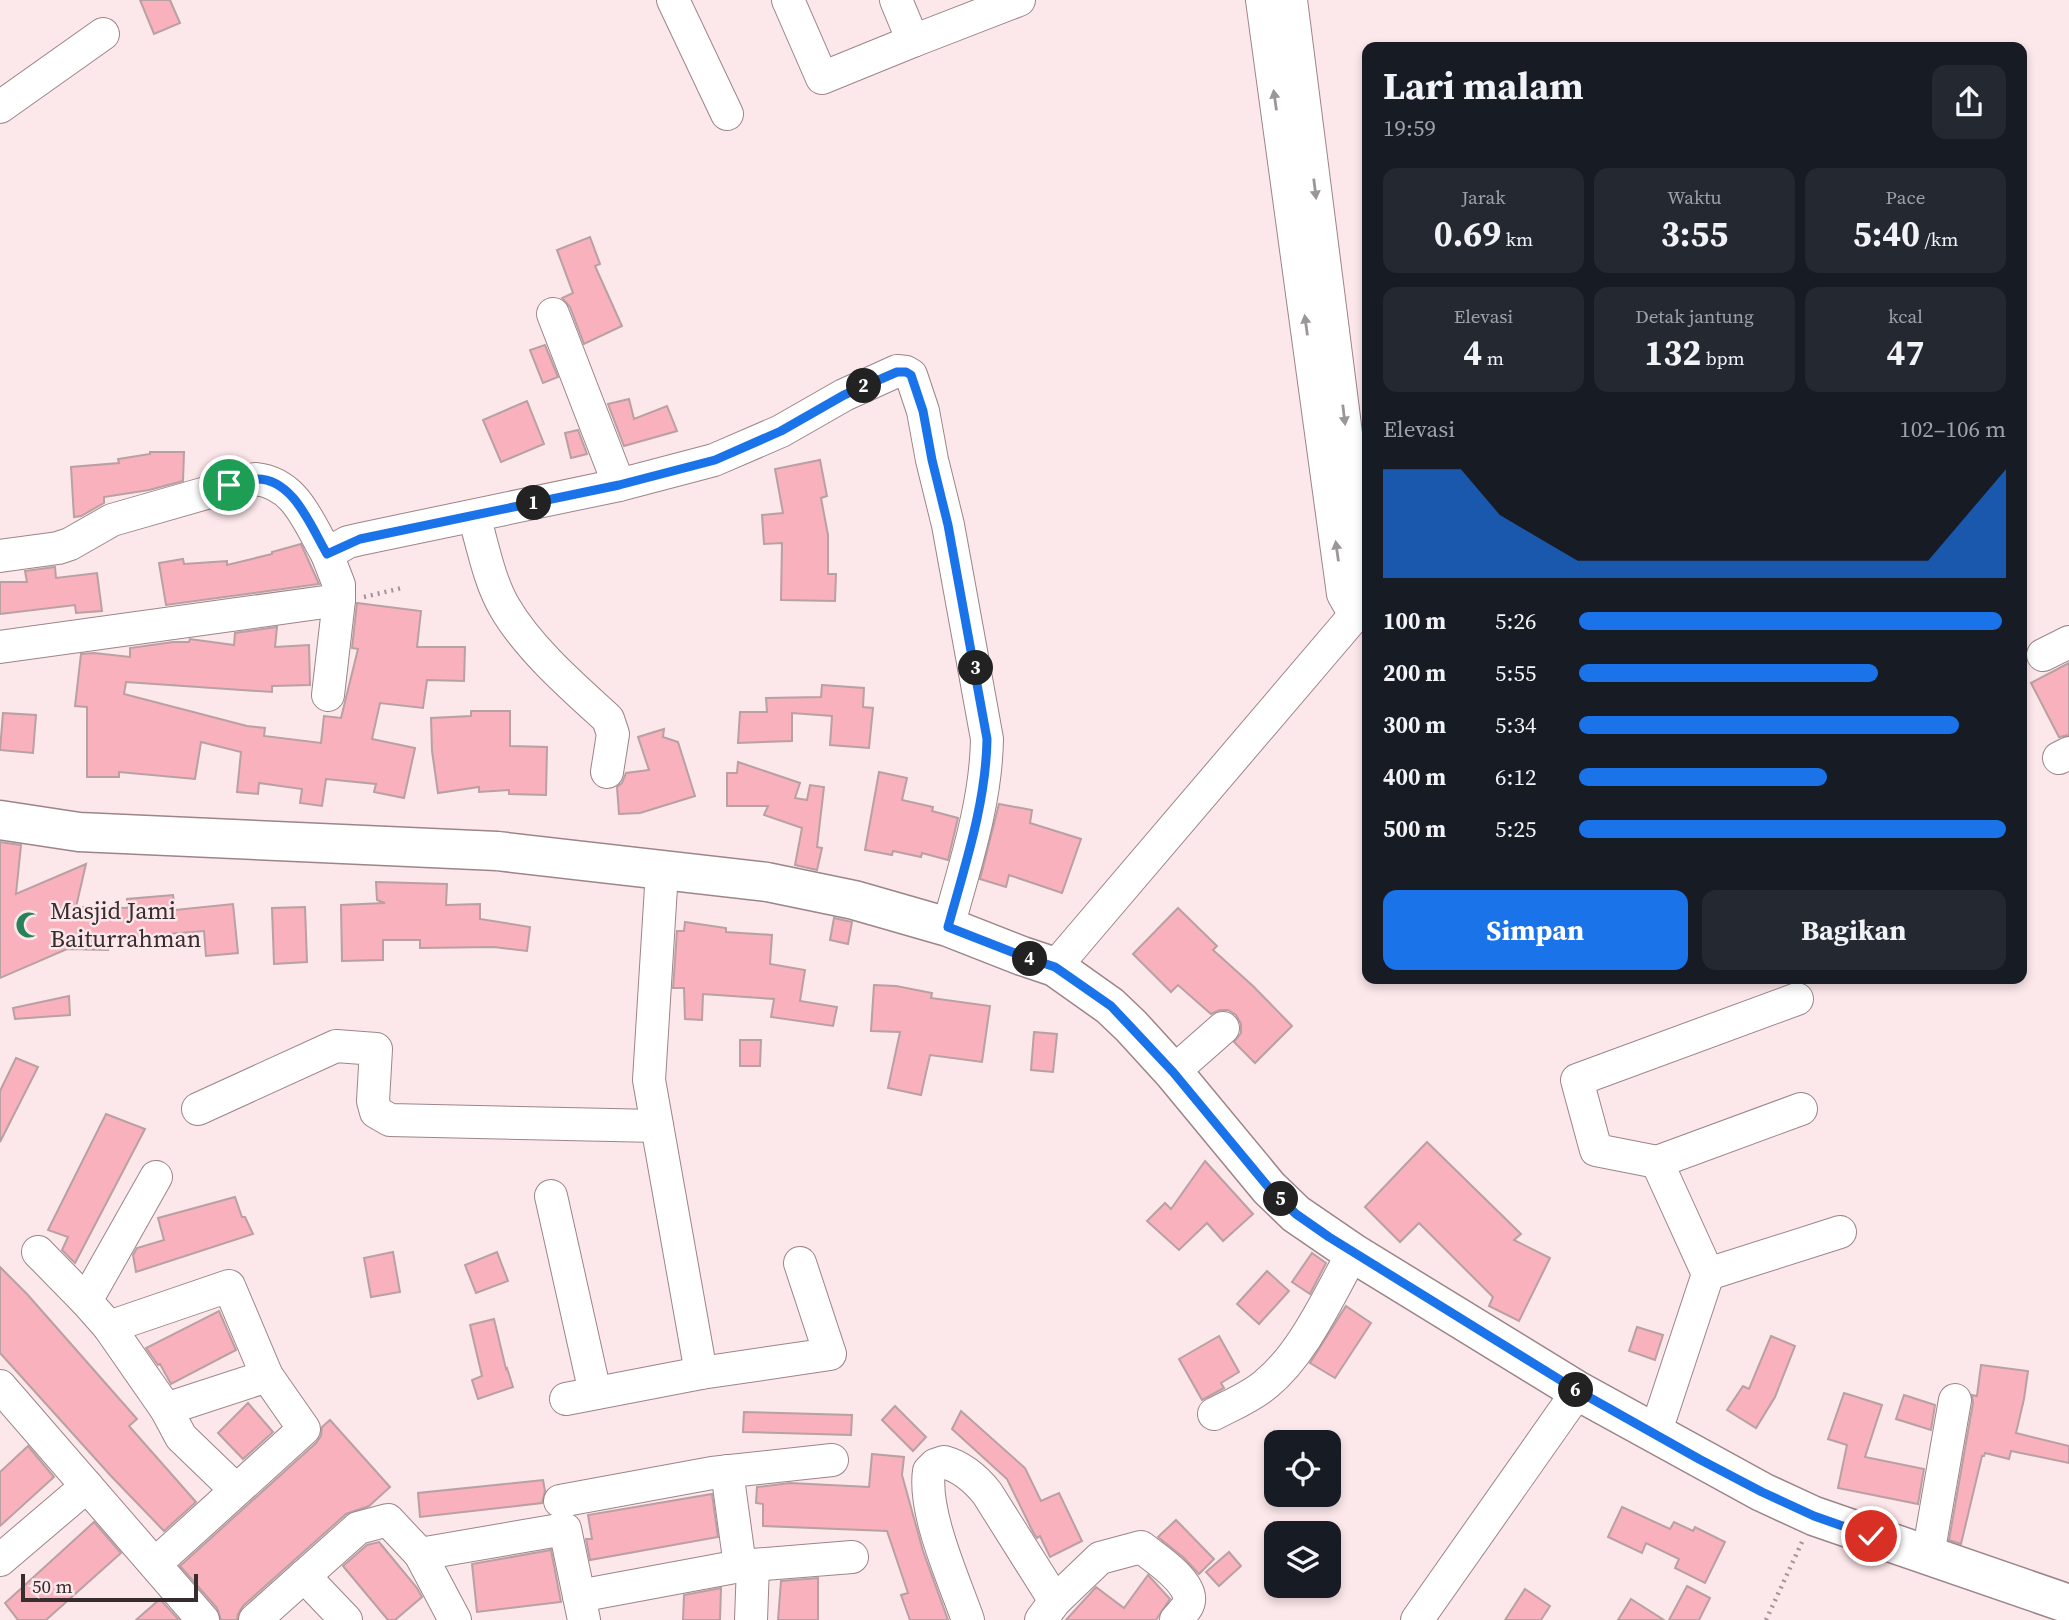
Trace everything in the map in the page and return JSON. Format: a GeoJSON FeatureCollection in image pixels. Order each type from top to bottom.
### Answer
{"type":"FeatureCollection","features":[{"type":"Feature","properties":{"kind":"main road"},"geometry":{"type":"LineString","coordinates":[[0,820],[79,832],[496,851],[767,882],[854,900],[948,927],[1055,967],[1111,1006],[1173,1072],[1269,1188],[1296,1214],[1353,1253],[1578,1391],[1762,1492],[1814,1516],[2069,1604]]}},
{"type":"Feature","properties":{"kind":"street"},"geometry":{"type":"LineString","coordinates":[[673,0],[727,114]]}},
{"type":"Feature","properties":{"kind":"street"},"geometry":{"type":"LineString","coordinates":[[788,0],[822,78],[1019,0]]}},
{"type":"Feature","properties":{"kind":"street"},"geometry":{"type":"LineString","coordinates":[[896,0],[913,41]]}},
{"type":"Feature","properties":{"kind":"street"},"geometry":{"type":"LineString","coordinates":[[1262,0],[1343,594],[1355,615]]}},
{"type":"Feature","properties":{"kind":"street"},"geometry":{"type":"LineString","coordinates":[[1290,0],[1362,560]]}},
{"type":"Feature","properties":{"kind":"street"},"geometry":{"type":"LineString","coordinates":[[0,107],[103,34]]}},
{"type":"Feature","properties":{"kind":"street"},"geometry":{"type":"LineString","coordinates":[[553,314],[619,485]]}},
{"type":"Feature","properties":{"kind":"street"},"geometry":{"type":"LineString","coordinates":[[327,554],[360,539],[619,485],[715,460],[781,431],[844,395],[886,376],[897,372],[911,375],[923,411],[948,525],[987,739],[987,771],[982,798],[948,927]]}},
{"type":"Feature","properties":{"kind":"street"},"geometry":{"type":"LineString","coordinates":[[0,555],[58,548],[111,520],[255,479],[271,480],[286,489],[327,554],[339,585],[328,695]]}},
{"type":"Feature","properties":{"kind":"street"},"geometry":{"type":"LineString","coordinates":[[474,516],[495,586],[505,608],[526,637],[608,719],[613,734],[607,772]]}},
{"type":"Feature","properties":{"kind":"street"},"geometry":{"type":"LineString","coordinates":[[0,647],[339,600]]}},
{"type":"Feature","properties":{"kind":"street"},"geometry":{"type":"LineString","coordinates":[[1055,967],[1355,615],[1362,600]]}},
{"type":"Feature","properties":{"kind":"street"},"geometry":{"type":"LineString","coordinates":[[662,871],[649,1080],[701,1373]]}},
{"type":"Feature","properties":{"kind":"street"},"geometry":{"type":"LineString","coordinates":[[1797,999],[1577,1080],[1596,1150],[1657,1162],[1801,1109]]}},
{"type":"Feature","properties":{"kind":"street"},"geometry":{"type":"LineString","coordinates":[[1173,1072],[1223,1028]]}},
{"type":"Feature","properties":{"kind":"street"},"geometry":{"type":"LineString","coordinates":[[198,1109],[336,1046],[356,1046],[376,1049],[373,1101],[376,1112],[390,1120],[657,1126]]}},
{"type":"Feature","properties":{"kind":"street"},"geometry":{"type":"LineString","coordinates":[[1655,1434],[1708,1274],[1657,1162]]}},
{"type":"Feature","properties":{"kind":"street"},"geometry":{"type":"LineString","coordinates":[[86,1301],[156,1177]]}},
{"type":"Feature","properties":{"kind":"street"},"geometry":{"type":"LineString","coordinates":[[551,1196],[581,1396],[701,1373],[830,1354],[800,1263]]}},
{"type":"Feature","properties":{"kind":"street"},"geometry":{"type":"LineString","coordinates":[[1708,1274],[1840,1232]]}},
{"type":"Feature","properties":{"kind":"street"},"geometry":{"type":"LineString","coordinates":[[38,1252],[109,1327],[166,1409],[181,1437],[236,1490]]}},
{"type":"Feature","properties":{"kind":"street"},"geometry":{"type":"LineString","coordinates":[[1214,1414],[1263,1387],[1283,1369],[1296,1352],[1353,1253]]}},
{"type":"Feature","properties":{"kind":"street"},"geometry":{"type":"LineString","coordinates":[[109,1327],[229,1286],[267,1376],[304,1429],[155,1564]]}},
{"type":"Feature","properties":{"kind":"street"},"geometry":{"type":"LineString","coordinates":[[166,1409],[267,1376]]}},
{"type":"Feature","properties":{"kind":"street"},"geometry":{"type":"LineString","coordinates":[[0,1386],[203,1620]]}},
{"type":"Feature","properties":{"kind":"street"},"geometry":{"type":"LineString","coordinates":[[1417,1620],[1578,1391]]}},
{"type":"Feature","properties":{"kind":"street"},"geometry":{"type":"LineString","coordinates":[[1928,1555],[1955,1400]]}},
{"type":"Feature","properties":{"kind":"street"},"geometry":{"type":"LineString","coordinates":[[420,1554],[561,1505],[727,1471],[832,1460]]}},
{"type":"Feature","properties":{"kind":"street"},"geometry":{"type":"LineString","coordinates":[[968,1620],[938,1532],[929,1491],[929,1471],[944,1462],[962,1469],[987,1493],[1048,1611],[1100,1558],[1141,1547],[1187,1588],[1189,1604],[1176,1620]]}},
{"type":"Feature","properties":{"kind":"street"},"geometry":{"type":"LineString","coordinates":[[727,1471],[746,1566],[751,1620]]}},
{"type":"Feature","properties":{"kind":"street"},"geometry":{"type":"LineString","coordinates":[[0,1560],[87,1486]]}},
{"type":"Feature","properties":{"kind":"street"},"geometry":{"type":"LineString","coordinates":[[561,1505],[581,1608],[746,1566],[852,1557]]}},
{"type":"Feature","properties":{"kind":"street"},"geometry":{"type":"LineString","coordinates":[[255,1620],[358,1528],[388,1520],[420,1554],[455,1620]]}},
{"type":"Feature","properties":{"kind":"street"},"geometry":{"type":"LineString","coordinates":[[304,1576],[346,1620]]}},
{"type":"Feature","properties":{"kind":"path"},"geometry":{"type":"LineString","coordinates":[[339,600],[362,598],[402,588]]}},
{"type":"Feature","properties":{"kind":"path"},"geometry":{"type":"LineString","coordinates":[[1766,1620],[1814,1516]]}},
{"type":"Feature","properties":{"kind":"building"},"geometry":{"type":"Polygon","coordinates":[[[140,0],[170,0],[180,23],[154,34],[140,0]]]}},
{"type":"Feature","properties":{"kind":"building"},"geometry":{"type":"Polygon","coordinates":[[[590,237],[600,264],[595,266],[622,326],[584,344],[570,307],[562,298],[573,293],[557,250],[590,237]]]}},
{"type":"Feature","properties":{"kind":"building"},"geometry":{"type":"Polygon","coordinates":[[[545,345],[558,377],[543,383],[530,350],[545,345]]]}},
{"type":"Feature","properties":{"kind":"building"},"geometry":{"type":"Polygon","coordinates":[[[629,399],[634,419],[667,406],[677,431],[624,446],[608,404],[629,399]]]}},
{"type":"Feature","properties":{"kind":"building"},"geometry":{"type":"Polygon","coordinates":[[[527,401],[544,444],[501,462],[483,420],[527,401]]]}},
{"type":"Feature","properties":{"kind":"building"},"geometry":{"type":"Polygon","coordinates":[[[578,430],[587,454],[571,458],[565,433],[578,430]]]}},
{"type":"Feature","properties":{"kind":"building"},"geometry":{"type":"Polygon","coordinates":[[[150,452],[184,452],[183,481],[104,497],[104,503],[74,517],[71,467],[119,463],[118,459],[150,452]]]}},
{"type":"Feature","properties":{"kind":"building"},"geometry":{"type":"Polygon","coordinates":[[[820,460],[827,496],[821,498],[828,535],[828,574],[836,574],[835,601],[781,600],[782,543],[764,544],[762,515],[783,513],[775,469],[820,460]]]}},
{"type":"Feature","properties":{"kind":"building"},"geometry":{"type":"Polygon","coordinates":[[[301,544],[319,584],[166,605],[159,563],[183,559],[184,564],[227,561],[227,565],[301,544]]]}},
{"type":"Feature","properties":{"kind":"building"},"geometry":{"type":"Polygon","coordinates":[[[55,567],[56,578],[97,573],[102,611],[76,613],[75,605],[0,614],[0,582],[27,582],[25,571],[55,567]]]}},
{"type":"Feature","properties":{"kind":"building"},"geometry":{"type":"Polygon","coordinates":[[[357,603],[421,611],[417,647],[465,647],[464,681],[427,680],[423,708],[380,703],[372,739],[415,748],[404,798],[374,792],[376,784],[326,779],[322,806],[300,803],[302,789],[259,783],[258,794],[237,792],[241,752],[201,742],[195,779],[119,772],[119,777],[87,777],[87,707],[75,706],[81,654],[130,657],[130,648],[189,642],[190,639],[234,645],[235,633],[277,627],[275,647],[309,645],[310,685],[272,686],[272,692],[126,682],[124,694],[247,726],[265,728],[264,736],[321,743],[324,716],[341,718],[358,649],[352,648],[357,603]]]}},
{"type":"Feature","properties":{"kind":"building"},"geometry":{"type":"Polygon","coordinates":[[[2069,663],[2069,735],[2059,737],[2031,683],[2069,663]]]}},
{"type":"Feature","properties":{"kind":"building"},"geometry":{"type":"Polygon","coordinates":[[[822,685],[864,688],[863,707],[873,708],[869,748],[830,745],[832,716],[792,713],[792,741],[738,743],[740,712],[767,712],[766,698],[821,697],[822,685]]]}},
{"type":"Feature","properties":{"kind":"building"},"geometry":{"type":"Polygon","coordinates":[[[471,711],[510,711],[510,746],[547,747],[546,795],[509,794],[509,790],[479,792],[479,787],[438,793],[431,718],[471,716],[471,711]]]}},
{"type":"Feature","properties":{"kind":"building"},"geometry":{"type":"Polygon","coordinates":[[[3,713],[36,715],[33,753],[0,750],[3,713]]]}},
{"type":"Feature","properties":{"kind":"building"},"geometry":{"type":"Polygon","coordinates":[[[664,729],[663,737],[678,742],[695,796],[640,813],[619,814],[617,787],[626,773],[649,770],[638,737],[664,729]]]}},
{"type":"Feature","properties":{"kind":"building"},"geometry":{"type":"Polygon","coordinates":[[[738,762],[800,783],[795,798],[807,800],[810,785],[824,787],[817,847],[822,848],[817,870],[795,865],[802,828],[764,815],[768,806],[727,806],[727,773],[737,773],[738,762]]]}},
{"type":"Feature","properties":{"kind":"building"},"geometry":{"type":"Polygon","coordinates":[[[879,772],[907,778],[902,800],[933,807],[932,811],[958,818],[948,860],[922,853],[921,857],[893,851],[892,855],[865,850],[879,772]]]}},
{"type":"Feature","properties":{"kind":"building"},"geometry":{"type":"Polygon","coordinates":[[[999,804],[1032,810],[1030,823],[1081,839],[1062,893],[1009,875],[1006,887],[980,879],[999,804]]]}},
{"type":"Feature","properties":{"kind":"building"},"geometry":{"type":"Polygon","coordinates":[[[0,842],[21,845],[16,894],[86,864],[76,907],[128,908],[127,899],[173,895],[175,910],[233,904],[238,953],[206,956],[204,931],[108,939],[108,950],[67,949],[0,978],[0,842]]]}},
{"type":"Feature","properties":{"kind":"building"},"geometry":{"type":"Polygon","coordinates":[[[376,882],[447,884],[446,905],[480,904],[480,919],[530,927],[527,951],[494,947],[420,948],[420,940],[383,940],[383,960],[342,961],[341,905],[385,903],[377,900],[376,882]]]}},
{"type":"Feature","properties":{"kind":"building"},"geometry":{"type":"Polygon","coordinates":[[[305,907],[307,962],[274,964],[272,908],[305,907]]]}},
{"type":"Feature","properties":{"kind":"building"},"geometry":{"type":"Polygon","coordinates":[[[1178,908],[1217,946],[1213,950],[1292,1026],[1255,1063],[1234,1042],[1241,1033],[1241,1024],[1236,1015],[1228,1010],[1211,1014],[1178,985],[1171,992],[1133,954],[1178,908]]]}},
{"type":"Feature","properties":{"kind":"building"},"geometry":{"type":"Polygon","coordinates":[[[834,918],[852,922],[848,944],[830,940],[834,918]]]}},
{"type":"Feature","properties":{"kind":"building"},"geometry":{"type":"Polygon","coordinates":[[[685,922],[726,928],[726,932],[772,935],[770,964],[805,970],[800,1001],[837,1007],[833,1026],[771,1017],[774,999],[703,994],[702,1020],[685,1019],[684,988],[673,988],[677,931],[684,931],[685,922]]]}},
{"type":"Feature","properties":{"kind":"building"},"geometry":{"type":"Polygon","coordinates":[[[874,985],[896,986],[932,993],[931,998],[990,1006],[982,1062],[930,1055],[921,1095],[888,1088],[900,1032],[871,1031],[874,985]]]}},
{"type":"Feature","properties":{"kind":"building"},"geometry":{"type":"Polygon","coordinates":[[[69,996],[70,1015],[15,1019],[13,1008],[69,996]]]}},
{"type":"Feature","properties":{"kind":"building"},"geometry":{"type":"Polygon","coordinates":[[[1034,1032],[1057,1034],[1053,1072],[1031,1070],[1034,1032]]]}},
{"type":"Feature","properties":{"kind":"building"},"geometry":{"type":"Polygon","coordinates":[[[740,1040],[761,1040],[760,1066],[740,1066],[740,1040]]]}},
{"type":"Feature","properties":{"kind":"building"},"geometry":{"type":"Polygon","coordinates":[[[16,1058],[38,1067],[0,1142],[0,1091],[16,1058]]]}},
{"type":"Feature","properties":{"kind":"building"},"geometry":{"type":"Polygon","coordinates":[[[106,1114],[145,1129],[75,1263],[62,1250],[68,1237],[48,1230],[106,1114]]]}},
{"type":"Feature","properties":{"kind":"building"},"geometry":{"type":"Polygon","coordinates":[[[1427,1142],[1521,1234],[1514,1240],[1550,1258],[1519,1321],[1489,1306],[1493,1297],[1419,1223],[1400,1242],[1365,1207],[1427,1142]]]}},
{"type":"Feature","properties":{"kind":"building"},"geometry":{"type":"Polygon","coordinates":[[[1205,1161],[1253,1214],[1223,1241],[1207,1223],[1179,1250],[1147,1221],[1165,1203],[1171,1209],[1205,1161]]]}},
{"type":"Feature","properties":{"kind":"building"},"geometry":{"type":"Polygon","coordinates":[[[235,1197],[242,1217],[245,1217],[253,1234],[136,1272],[133,1255],[137,1248],[164,1240],[158,1218],[235,1197]]]}},
{"type":"Feature","properties":{"kind":"building"},"geometry":{"type":"Polygon","coordinates":[[[393,1252],[400,1292],[371,1297],[364,1258],[393,1252]]]}},
{"type":"Feature","properties":{"kind":"building"},"geometry":{"type":"Polygon","coordinates":[[[497,1252],[508,1281],[476,1293],[465,1265],[497,1252]]]}},
{"type":"Feature","properties":{"kind":"building"},"geometry":{"type":"Polygon","coordinates":[[[1312,1253],[1326,1263],[1310,1294],[1292,1282],[1312,1253]]]}},
{"type":"Feature","properties":{"kind":"building"},"geometry":{"type":"Polygon","coordinates":[[[0,1267],[137,1419],[129,1426],[196,1502],[164,1531],[0,1353],[0,1267]]]}},
{"type":"Feature","properties":{"kind":"building"},"geometry":{"type":"Polygon","coordinates":[[[1267,1271],[1289,1291],[1259,1324],[1237,1304],[1267,1271]]]}},
{"type":"Feature","properties":{"kind":"building"},"geometry":{"type":"Polygon","coordinates":[[[1346,1306],[1371,1323],[1335,1378],[1310,1363],[1346,1306]]]}},
{"type":"Feature","properties":{"kind":"building"},"geometry":{"type":"Polygon","coordinates":[[[219,1311],[236,1350],[171,1384],[160,1364],[158,1365],[146,1348],[219,1311]]]}},
{"type":"Feature","properties":{"kind":"building"},"geometry":{"type":"Polygon","coordinates":[[[494,1319],[513,1387],[478,1399],[472,1380],[482,1376],[470,1325],[494,1319]]]}},
{"type":"Feature","properties":{"kind":"building"},"geometry":{"type":"Polygon","coordinates":[[[1637,1327],[1663,1335],[1655,1360],[1629,1351],[1637,1327]]]}},
{"type":"Feature","properties":{"kind":"building"},"geometry":{"type":"Polygon","coordinates":[[[1219,1336],[1239,1372],[1221,1383],[1224,1388],[1202,1400],[1179,1359],[1219,1336]]]}},
{"type":"Feature","properties":{"kind":"building"},"geometry":{"type":"Polygon","coordinates":[[[1771,1336],[1795,1346],[1775,1397],[1756,1428],[1727,1410],[1743,1386],[1749,1389],[1771,1336]]]}},
{"type":"Feature","properties":{"kind":"building"},"geometry":{"type":"Polygon","coordinates":[[[1981,1365],[2028,1371],[2016,1433],[2069,1446],[2069,1463],[2011,1451],[2009,1459],[1985,1453],[1982,1456],[1961,1544],[1949,1540],[1973,1403],[1972,1395],[1977,1396],[1981,1365]]]}},
{"type":"Feature","properties":{"kind":"building"},"geometry":{"type":"Polygon","coordinates":[[[1844,1393],[1882,1405],[1865,1457],[1924,1469],[1918,1504],[1838,1488],[1847,1445],[1828,1439],[1844,1393]]]}},
{"type":"Feature","properties":{"kind":"building"},"geometry":{"type":"Polygon","coordinates":[[[1904,1395],[1935,1405],[1931,1430],[1896,1419],[1904,1395]]]}},
{"type":"Feature","properties":{"kind":"building"},"geometry":{"type":"Polygon","coordinates":[[[248,1403],[273,1432],[243,1459],[218,1433],[248,1403]]]}},
{"type":"Feature","properties":{"kind":"building"},"geometry":{"type":"Polygon","coordinates":[[[895,1406],[926,1437],[913,1451],[882,1420],[895,1406]]]}},
{"type":"Feature","properties":{"kind":"building"},"geometry":{"type":"Polygon","coordinates":[[[961,1411],[1025,1468],[1041,1501],[1059,1493],[1082,1541],[1050,1557],[1040,1536],[1037,1538],[1033,1532],[1007,1479],[952,1429],[961,1411]]]}},
{"type":"Feature","properties":{"kind":"building"},"geometry":{"type":"Polygon","coordinates":[[[744,1412],[852,1415],[851,1435],[743,1432],[744,1412]]]}},
{"type":"Feature","properties":{"kind":"building"},"geometry":{"type":"Polygon","coordinates":[[[330,1420],[390,1487],[369,1506],[346,1514],[243,1606],[237,1620],[221,1620],[217,1608],[180,1566],[316,1443],[321,1436],[322,1427],[330,1420]]]}},
{"type":"Feature","properties":{"kind":"building"},"geometry":{"type":"Polygon","coordinates":[[[28,1446],[54,1477],[0,1526],[0,1472],[28,1446]]]}},
{"type":"Feature","properties":{"kind":"building"},"geometry":{"type":"Polygon","coordinates":[[[872,1454],[904,1457],[902,1475],[923,1551],[948,1620],[910,1620],[901,1595],[908,1593],[887,1531],[763,1526],[763,1504],[756,1503],[757,1487],[790,1483],[869,1487],[872,1454]]]}},
{"type":"Feature","properties":{"kind":"building"},"geometry":{"type":"Polygon","coordinates":[[[543,1480],[545,1491],[542,1503],[420,1517],[418,1493],[543,1480]]]}},
{"type":"Feature","properties":{"kind":"building"},"geometry":{"type":"Polygon","coordinates":[[[712,1494],[718,1537],[590,1560],[586,1539],[592,1539],[588,1515],[712,1494]]]}},
{"type":"Feature","properties":{"kind":"building"},"geometry":{"type":"Polygon","coordinates":[[[1622,1507],[1670,1529],[1674,1522],[1693,1531],[1695,1527],[1725,1542],[1705,1583],[1675,1568],[1679,1559],[1646,1543],[1642,1553],[1608,1537],[1622,1507]]]}},
{"type":"Feature","properties":{"kind":"building"},"geometry":{"type":"Polygon","coordinates":[[[1176,1520],[1214,1559],[1199,1574],[1158,1537],[1176,1520]]]}},
{"type":"Feature","properties":{"kind":"building"},"geometry":{"type":"Polygon","coordinates":[[[94,1522],[121,1553],[46,1620],[18,1620],[5,1603],[94,1522]]]}},
{"type":"Feature","properties":{"kind":"building"},"geometry":{"type":"Polygon","coordinates":[[[379,1542],[422,1597],[395,1620],[388,1620],[343,1566],[367,1545],[379,1542]]]}},
{"type":"Feature","properties":{"kind":"building"},"geometry":{"type":"Polygon","coordinates":[[[551,1550],[561,1602],[477,1612],[472,1564],[551,1550]]]}},
{"type":"Feature","properties":{"kind":"building"},"geometry":{"type":"Polygon","coordinates":[[[1229,1552],[1241,1566],[1219,1586],[1206,1572],[1229,1552]]]}},
{"type":"Feature","properties":{"kind":"building"},"geometry":{"type":"Polygon","coordinates":[[[1148,1575],[1170,1599],[1156,1620],[1066,1620],[1096,1587],[1124,1608],[1148,1575]]]}},
{"type":"Feature","properties":{"kind":"building"},"geometry":{"type":"Polygon","coordinates":[[[818,1578],[818,1620],[778,1620],[781,1581],[818,1578]]]}},
{"type":"Feature","properties":{"kind":"building"},"geometry":{"type":"Polygon","coordinates":[[[1687,1586],[1710,1598],[1699,1620],[1669,1620],[1687,1586]]]}},
{"type":"Feature","properties":{"kind":"building"},"geometry":{"type":"Polygon","coordinates":[[[721,1588],[720,1620],[683,1620],[684,1595],[721,1588]]]}},
{"type":"Feature","properties":{"kind":"building"},"geometry":{"type":"Polygon","coordinates":[[[1525,1589],[1550,1606],[1541,1620],[1505,1620],[1525,1589]]]}},
{"type":"Feature","properties":{"kind":"building"},"geometry":{"type":"Polygon","coordinates":[[[160,1599],[179,1620],[136,1620],[160,1599]]]}},
{"type":"Feature","properties":{"kind":"building"},"geometry":{"type":"Polygon","coordinates":[[[1631,1599],[1664,1620],[1618,1620],[1631,1599]]]}},
{"type":"Feature","properties":{"kind":"place","name":"Masjid Jami Baiturrahman"},"geometry":{"type":"Point","coordinates":[29,925]}},
{"type":"Feature","properties":{"kind":"route"},"geometry":{"type":"LineString","coordinates":[[229,485],[255,479],[271,480],[286,489],[327,554],[348,542],[360,539],[619,485],[715,460],[781,431],[844,395],[897,372],[911,375],[923,411],[948,525],[987,739],[987,771],[982,798],[948,927],[1055,967],[1111,1006],[1173,1072],[1269,1188],[1296,1214],[1329,1237],[1578,1391],[1699,1459],[1814,1516],[1871,1536]]}}]}
